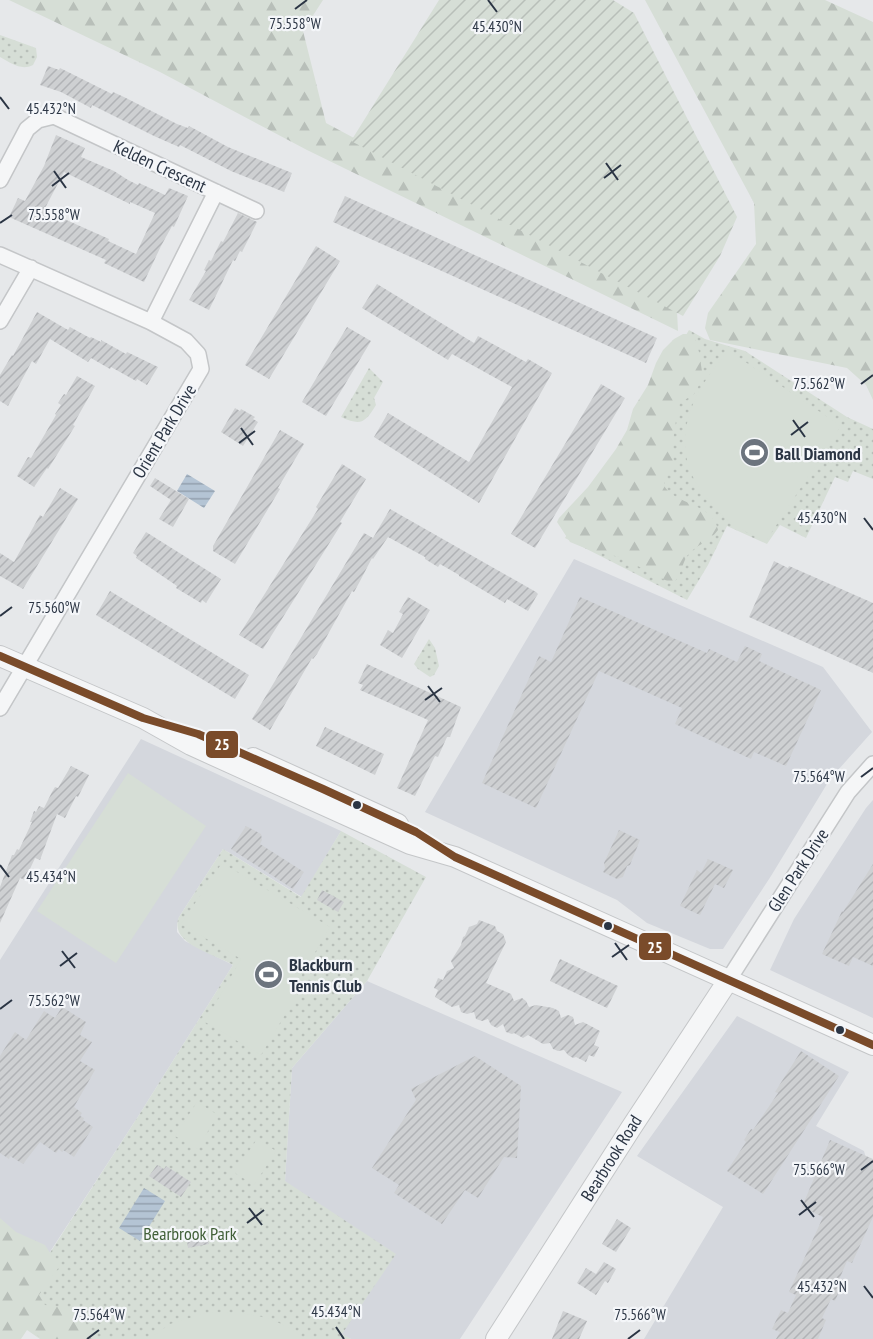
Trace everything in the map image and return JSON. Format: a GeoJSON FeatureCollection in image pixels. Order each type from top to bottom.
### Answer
{"type":"FeatureCollection","features":[{"type":"Feature","properties":{"kind":"street","name":"Kelden Crescent"},"geometry":{"type":"LineString","coordinates":[[0,180],[27,129],[38,120],[54,116],[216,192],[151,322]]}},
{"type":"Feature","properties":{"kind":"street"},"geometry":{"type":"LineString","coordinates":[[216,192],[256,211]]}},
{"type":"Feature","properties":{"kind":"street","name":"Orient Park Drive"},"geometry":{"type":"LineString","coordinates":[[0,255],[151,322],[186,341],[198,354],[201,369],[24,667]]}},
{"type":"Feature","properties":{"kind":"street"},"geometry":{"type":"LineString","coordinates":[[0,321],[31,268]]}},
{"type":"Feature","properties":{"kind":"street"},"geometry":{"type":"LineString","coordinates":[[0,656],[143,718],[191,745],[410,844],[454,857],[873,1045]]}},
{"type":"Feature","properties":{"kind":"street"},"geometry":{"type":"LineString","coordinates":[[0,708],[24,667]]}},
{"type":"Feature","properties":{"kind":"street","name":"Glen Park Drive"},"geometry":{"type":"LineString","coordinates":[[729,979],[848,792],[873,764]]}},
{"type":"Feature","properties":{"kind":"street","name":"Bearbrook Road"},"geometry":{"type":"LineString","coordinates":[[496,1339],[729,979]]}},
{"type":"Feature","properties":{"kind":"shaded area"},"geometry":{"type":"Polygon","coordinates":[[[574,559],[823,667],[872,732],[830,779],[723,949],[710,949],[647,923],[617,900],[425,812],[574,559]]]}},
{"type":"Feature","properties":{"kind":"shaded area"},"geometry":{"type":"Polygon","coordinates":[[[141,739],[341,831],[302,897],[223,849],[179,917],[177,932],[185,941],[233,965],[44,1261],[0,1232],[0,960],[141,739]]]}},
{"type":"Feature","properties":{"kind":"shaded area"},"geometry":{"type":"Polygon","coordinates":[[[873,800],[873,1018],[770,970],[794,919],[873,800]]]}},
{"type":"Feature","properties":{"kind":"shaded area"},"geometry":{"type":"Polygon","coordinates":[[[367,981],[622,1092],[460,1339],[351,1339],[342,1335],[285,1181],[292,1068],[367,981]]]}},
{"type":"Feature","properties":{"kind":"shaded area"},"geometry":{"type":"Polygon","coordinates":[[[737,1016],[849,1072],[816,1126],[864,1151],[868,1166],[873,1168],[873,1339],[644,1339],[723,1207],[637,1156],[737,1016]]]}},
{"type":"Feature","properties":{"kind":"green space"},"geometry":{"type":"Polygon","coordinates":[[[9,0],[323,0],[303,31],[326,123],[677,311],[678,331],[307,150],[160,72],[9,0]]]}},
{"type":"Feature","properties":{"kind":"green space"},"geometry":{"type":"Polygon","coordinates":[[[439,0],[613,0],[634,13],[737,217],[720,256],[683,316],[351,141],[439,0]]]}},
{"type":"Feature","properties":{"kind":"green space"},"geometry":{"type":"Polygon","coordinates":[[[645,0],[825,0],[873,22],[873,400],[866,385],[847,368],[710,340],[705,328],[708,313],[756,244],[754,203],[645,0]]]}},
{"type":"Feature","properties":{"kind":"green space"},"geometry":{"type":"Polygon","coordinates":[[[0,35],[36,48],[37,57],[33,65],[20,67],[0,57],[0,35]]]}},
{"type":"Feature","properties":{"kind":"green space"},"geometry":{"type":"Polygon","coordinates":[[[689,330],[705,339],[745,351],[847,417],[873,429],[873,479],[853,471],[848,482],[835,477],[806,538],[780,525],[767,544],[727,526],[708,565],[687,600],[565,538],[689,330]]]}},
{"type":"Feature","properties":{"kind":"green space"},"geometry":{"type":"Polygon","coordinates":[[[683,334],[688,334],[695,339],[703,378],[694,394],[680,403],[678,407],[672,447],[674,469],[665,477],[664,486],[677,498],[702,509],[715,521],[718,530],[687,556],[673,583],[620,557],[592,551],[570,542],[557,522],[588,487],[616,449],[663,350],[683,334]]]}},
{"type":"Feature","properties":{"kind":"green space","name":"Ball Diamond"},"geometry":{"type":"Polygon","coordinates":[[[729,351],[841,426],[766,541],[737,527],[710,502],[696,483],[688,463],[685,444],[687,424],[693,404],[702,386],[729,351]]]}},
{"type":"Feature","properties":{"kind":"green space"},"geometry":{"type":"Polygon","coordinates":[[[369,368],[383,382],[374,398],[376,405],[369,416],[362,421],[341,417],[369,368]]]}},
{"type":"Feature","properties":{"kind":"green space"},"geometry":{"type":"Polygon","coordinates":[[[429,639],[435,648],[439,666],[434,675],[430,677],[414,664],[429,639]]]}},
{"type":"Feature","properties":{"kind":"green space"},"geometry":{"type":"Polygon","coordinates":[[[128,773],[206,826],[116,963],[37,911],[128,773]]]}},
{"type":"Feature","properties":{"kind":"green space","name":"Bearbrook Park"},"geometry":{"type":"Polygon","coordinates":[[[341,831],[426,877],[367,981],[292,1068],[285,1181],[396,1254],[342,1334],[351,1339],[40,1339],[27,1330],[21,1339],[0,1339],[0,1330],[233,965],[195,947],[180,934],[177,926],[179,917],[223,849],[301,897],[341,831]]]}},
{"type":"Feature","properties":{"kind":"green space","name":"Blackburn Tennis Club"},"geometry":{"type":"Polygon","coordinates":[[[222,863],[330,927],[294,988],[299,991],[261,1055],[205,1022],[241,959],[181,924],[222,863]]]}},
{"type":"Feature","properties":{"kind":"green space"},"geometry":{"type":"Polygon","coordinates":[[[197,1102],[218,1115],[197,1149],[175,1136],[197,1102]]]}},
{"type":"Feature","properties":{"kind":"green space"},"geometry":{"type":"Polygon","coordinates":[[[257,1139],[276,1151],[254,1185],[235,1173],[257,1139]]]}},
{"type":"Feature","properties":{"kind":"green space"},"geometry":{"type":"Polygon","coordinates":[[[0,1218],[16,1232],[45,1245],[59,1267],[39,1295],[45,1305],[74,1308],[88,1330],[99,1339],[42,1339],[26,1326],[17,1339],[0,1339],[0,1218]]]}},
{"type":"Feature","properties":{"kind":"green space"},"geometry":{"type":"Polygon","coordinates":[[[210,1312],[260,1316],[282,1324],[304,1339],[149,1339],[170,1324],[210,1312]]]}},
{"type":"Feature","properties":{"kind":"water"},"geometry":{"type":"Polygon","coordinates":[[[187,474],[215,491],[204,508],[177,491],[187,474]]]}},
{"type":"Feature","properties":{"kind":"water"},"geometry":{"type":"Polygon","coordinates":[[[144,1188],[165,1201],[140,1241],[119,1228],[144,1188]]]}},
{"type":"Feature","properties":{"kind":"building"},"geometry":{"type":"Polygon","coordinates":[[[48,66],[59,70],[60,68],[177,124],[188,128],[189,126],[228,147],[292,173],[284,192],[231,171],[92,105],[91,108],[61,92],[40,85],[48,66]]]}},
{"type":"Feature","properties":{"kind":"building"},"geometry":{"type":"Polygon","coordinates":[[[56,135],[85,148],[81,157],[114,171],[138,185],[139,183],[165,195],[169,188],[188,196],[144,282],[104,263],[106,260],[9,217],[18,198],[25,201],[44,166],[56,135]],[[64,172],[44,210],[109,239],[108,241],[136,254],[155,213],[130,202],[130,204],[64,172]]]}},
{"type":"Feature","properties":{"kind":"building"},"geometry":{"type":"Polygon","coordinates":[[[345,196],[657,338],[646,363],[333,222],[345,196]]]}},
{"type":"Feature","properties":{"kind":"building"},"geometry":{"type":"Polygon","coordinates":[[[238,213],[257,222],[242,252],[240,251],[235,261],[233,260],[209,310],[189,300],[206,271],[204,270],[209,260],[211,261],[221,241],[223,242],[238,213]]]}},
{"type":"Feature","properties":{"kind":"building"},"geometry":{"type":"Polygon","coordinates":[[[316,246],[340,261],[269,379],[245,365],[316,246]]]}},
{"type":"Feature","properties":{"kind":"building"},"geometry":{"type":"Polygon","coordinates":[[[377,284],[474,343],[478,336],[552,373],[479,503],[374,437],[388,413],[469,462],[512,387],[452,354],[448,360],[362,308],[377,284]]]}},
{"type":"Feature","properties":{"kind":"building"},"geometry":{"type":"Polygon","coordinates":[[[37,312],[68,330],[70,327],[158,367],[147,385],[91,358],[88,362],[50,339],[36,364],[32,361],[8,406],[0,401],[0,375],[37,312]]]}},
{"type":"Feature","properties":{"kind":"building"},"geometry":{"type":"Polygon","coordinates":[[[347,327],[371,341],[326,416],[302,402],[347,327]]]}},
{"type":"Feature","properties":{"kind":"building"},"geometry":{"type":"Polygon","coordinates":[[[77,376],[95,386],[73,425],[75,426],[34,487],[17,476],[28,457],[31,458],[61,405],[58,403],[64,394],[66,395],[77,376]]]}},
{"type":"Feature","properties":{"kind":"building"},"geometry":{"type":"Polygon","coordinates":[[[601,384],[625,398],[535,548],[511,534],[601,384]]]}},
{"type":"Feature","properties":{"kind":"building"},"geometry":{"type":"Polygon","coordinates":[[[235,408],[255,417],[253,419],[258,422],[243,446],[221,432],[235,408]]]}},
{"type":"Feature","properties":{"kind":"building"},"geometry":{"type":"Polygon","coordinates":[[[280,430],[304,444],[235,564],[213,551],[213,546],[280,430]]]}},
{"type":"Feature","properties":{"kind":"building"},"geometry":{"type":"Polygon","coordinates":[[[342,464],[366,479],[340,522],[342,523],[263,649],[239,635],[318,509],[316,507],[342,464]]]}},
{"type":"Feature","properties":{"kind":"building"},"geometry":{"type":"Polygon","coordinates":[[[155,478],[189,499],[173,527],[159,519],[171,500],[150,486],[155,478]]]}},
{"type":"Feature","properties":{"kind":"building"},"geometry":{"type":"Polygon","coordinates":[[[60,488],[78,499],[23,589],[0,576],[0,553],[14,562],[40,515],[43,517],[60,488]]]}},
{"type":"Feature","properties":{"kind":"building"},"geometry":{"type":"Polygon","coordinates":[[[390,509],[538,594],[528,611],[507,599],[505,603],[440,564],[438,567],[425,557],[388,537],[372,558],[354,592],[352,591],[317,654],[312,658],[270,730],[252,719],[364,533],[373,538],[390,509]]]}},
{"type":"Feature","properties":{"kind":"building"},"geometry":{"type":"Polygon","coordinates":[[[146,532],[221,579],[206,603],[202,600],[201,603],[176,588],[177,586],[136,558],[137,556],[133,553],[146,532]]]}},
{"type":"Feature","properties":{"kind":"building"},"geometry":{"type":"Polygon","coordinates":[[[774,561],[873,603],[873,673],[749,617],[774,561]]]}},
{"type":"Feature","properties":{"kind":"building"},"geometry":{"type":"Polygon","coordinates":[[[110,591],[249,675],[235,699],[96,615],[110,591]]]}},
{"type":"Feature","properties":{"kind":"building"},"geometry":{"type":"Polygon","coordinates":[[[408,597],[430,610],[402,658],[380,645],[388,630],[393,633],[403,614],[399,612],[408,597]]]}},
{"type":"Feature","properties":{"kind":"building"},"geometry":{"type":"Polygon","coordinates":[[[580,597],[707,653],[709,649],[737,662],[745,646],[762,654],[759,661],[821,690],[786,766],[754,752],[751,759],[675,724],[682,708],[599,671],[536,808],[482,783],[539,656],[551,662],[580,597]]]}},
{"type":"Feature","properties":{"kind":"building"},"geometry":{"type":"Polygon","coordinates":[[[367,664],[461,707],[450,737],[447,737],[438,757],[435,756],[415,796],[397,788],[428,720],[360,690],[363,685],[358,683],[367,664]]]}},
{"type":"Feature","properties":{"kind":"building"},"geometry":{"type":"Polygon","coordinates":[[[325,727],[384,754],[375,775],[316,746],[325,727]]]}},
{"type":"Feature","properties":{"kind":"building"},"geometry":{"type":"Polygon","coordinates":[[[71,766],[89,775],[65,818],[57,814],[40,860],[35,858],[25,880],[20,878],[0,923],[0,887],[12,855],[17,849],[19,850],[32,822],[30,822],[34,811],[36,812],[39,806],[44,808],[55,787],[58,788],[71,766]]]}},
{"type":"Feature","properties":{"kind":"building"},"geometry":{"type":"Polygon","coordinates":[[[246,826],[261,834],[260,844],[304,872],[293,889],[231,849],[246,826]]]}},
{"type":"Feature","properties":{"kind":"building"},"geometry":{"type":"Polygon","coordinates":[[[619,830],[640,840],[623,877],[617,879],[603,872],[604,863],[619,830]]]}},
{"type":"Feature","properties":{"kind":"building"},"geometry":{"type":"Polygon","coordinates":[[[708,859],[733,870],[724,888],[715,884],[700,915],[680,906],[697,870],[701,873],[708,859]]]}},
{"type":"Feature","properties":{"kind":"building"},"geometry":{"type":"Polygon","coordinates":[[[873,864],[873,966],[853,957],[849,966],[822,954],[842,911],[873,864]]]}},
{"type":"Feature","properties":{"kind":"building"},"geometry":{"type":"Polygon","coordinates":[[[322,890],[344,902],[338,912],[317,900],[322,890]]]}},
{"type":"Feature","properties":{"kind":"building"},"geometry":{"type":"Polygon","coordinates":[[[479,920],[495,926],[497,931],[503,934],[506,942],[486,983],[511,994],[514,1001],[522,998],[529,1007],[536,1005],[553,1008],[559,1011],[561,1018],[568,1015],[573,1017],[575,1025],[583,1022],[600,1031],[594,1045],[599,1047],[594,1057],[589,1055],[586,1062],[576,1057],[573,1058],[564,1050],[553,1049],[550,1043],[543,1044],[528,1035],[523,1038],[506,1032],[503,1024],[497,1028],[491,1025],[488,1019],[482,1021],[476,1019],[474,1012],[467,1014],[461,1012],[459,1005],[452,1007],[435,997],[438,990],[434,988],[438,978],[443,980],[447,971],[454,968],[451,961],[463,937],[469,927],[477,924],[479,920]]]}},
{"type":"Feature","properties":{"kind":"building"},"geometry":{"type":"Polygon","coordinates":[[[560,959],[618,986],[607,1008],[550,981],[560,959]]]}},
{"type":"Feature","properties":{"kind":"building"},"geometry":{"type":"Polygon","coordinates":[[[62,1007],[86,1022],[80,1035],[92,1042],[80,1061],[95,1070],[74,1107],[82,1113],[80,1116],[84,1118],[83,1120],[93,1127],[74,1157],[59,1149],[56,1153],[40,1142],[23,1164],[0,1153],[0,1056],[15,1032],[26,1040],[44,1011],[55,1018],[62,1007]]]}},
{"type":"Feature","properties":{"kind":"building"},"geometry":{"type":"Polygon","coordinates":[[[801,1051],[839,1076],[763,1194],[727,1171],[746,1142],[744,1140],[751,1129],[753,1130],[778,1093],[775,1092],[801,1051]]]}},
{"type":"Feature","properties":{"kind":"building"},"geometry":{"type":"Polygon","coordinates":[[[475,1056],[521,1086],[517,1158],[504,1157],[478,1198],[465,1190],[442,1224],[394,1193],[399,1185],[372,1168],[416,1100],[411,1089],[475,1056]]]}},
{"type":"Feature","properties":{"kind":"building"},"geometry":{"type":"Polygon","coordinates":[[[830,1140],[873,1159],[873,1217],[852,1263],[847,1261],[839,1280],[843,1282],[835,1301],[831,1299],[822,1318],[826,1320],[818,1339],[776,1339],[780,1332],[772,1329],[781,1310],[788,1313],[796,1295],[789,1292],[823,1217],[802,1207],[830,1140]]]}},
{"type":"Feature","properties":{"kind":"building"},"geometry":{"type":"Polygon","coordinates":[[[157,1165],[164,1169],[166,1166],[191,1182],[181,1197],[149,1176],[157,1165]]]}},
{"type":"Feature","properties":{"kind":"building"},"geometry":{"type":"Polygon","coordinates":[[[617,1219],[631,1228],[616,1252],[602,1244],[617,1219]]]}},
{"type":"Feature","properties":{"kind":"building"},"geometry":{"type":"Polygon","coordinates":[[[206,1230],[209,1244],[188,1248],[186,1233],[206,1230]]]}},
{"type":"Feature","properties":{"kind":"building"},"geometry":{"type":"Polygon","coordinates":[[[604,1262],[616,1269],[608,1283],[605,1281],[596,1295],[577,1283],[586,1268],[596,1274],[604,1262]]]}},
{"type":"Feature","properties":{"kind":"building"},"geometry":{"type":"Polygon","coordinates":[[[563,1311],[587,1321],[579,1339],[552,1339],[563,1311]]]}},
{"type":"Feature","properties":{"kind":"transit line","name":"25"},"geometry":{"type":"LineString","coordinates":[[0,656],[143,718],[198,734],[323,789],[416,832],[455,857],[873,1045]]}},
{"type":"Feature","properties":{"kind":"place","name":"Ball Diamond"},"geometry":{"type":"Point","coordinates":[754,453]}},
{"type":"Feature","properties":{"kind":"place","name":"Blackburn Tennis Club"},"geometry":{"type":"Point","coordinates":[268,974]}}]}
